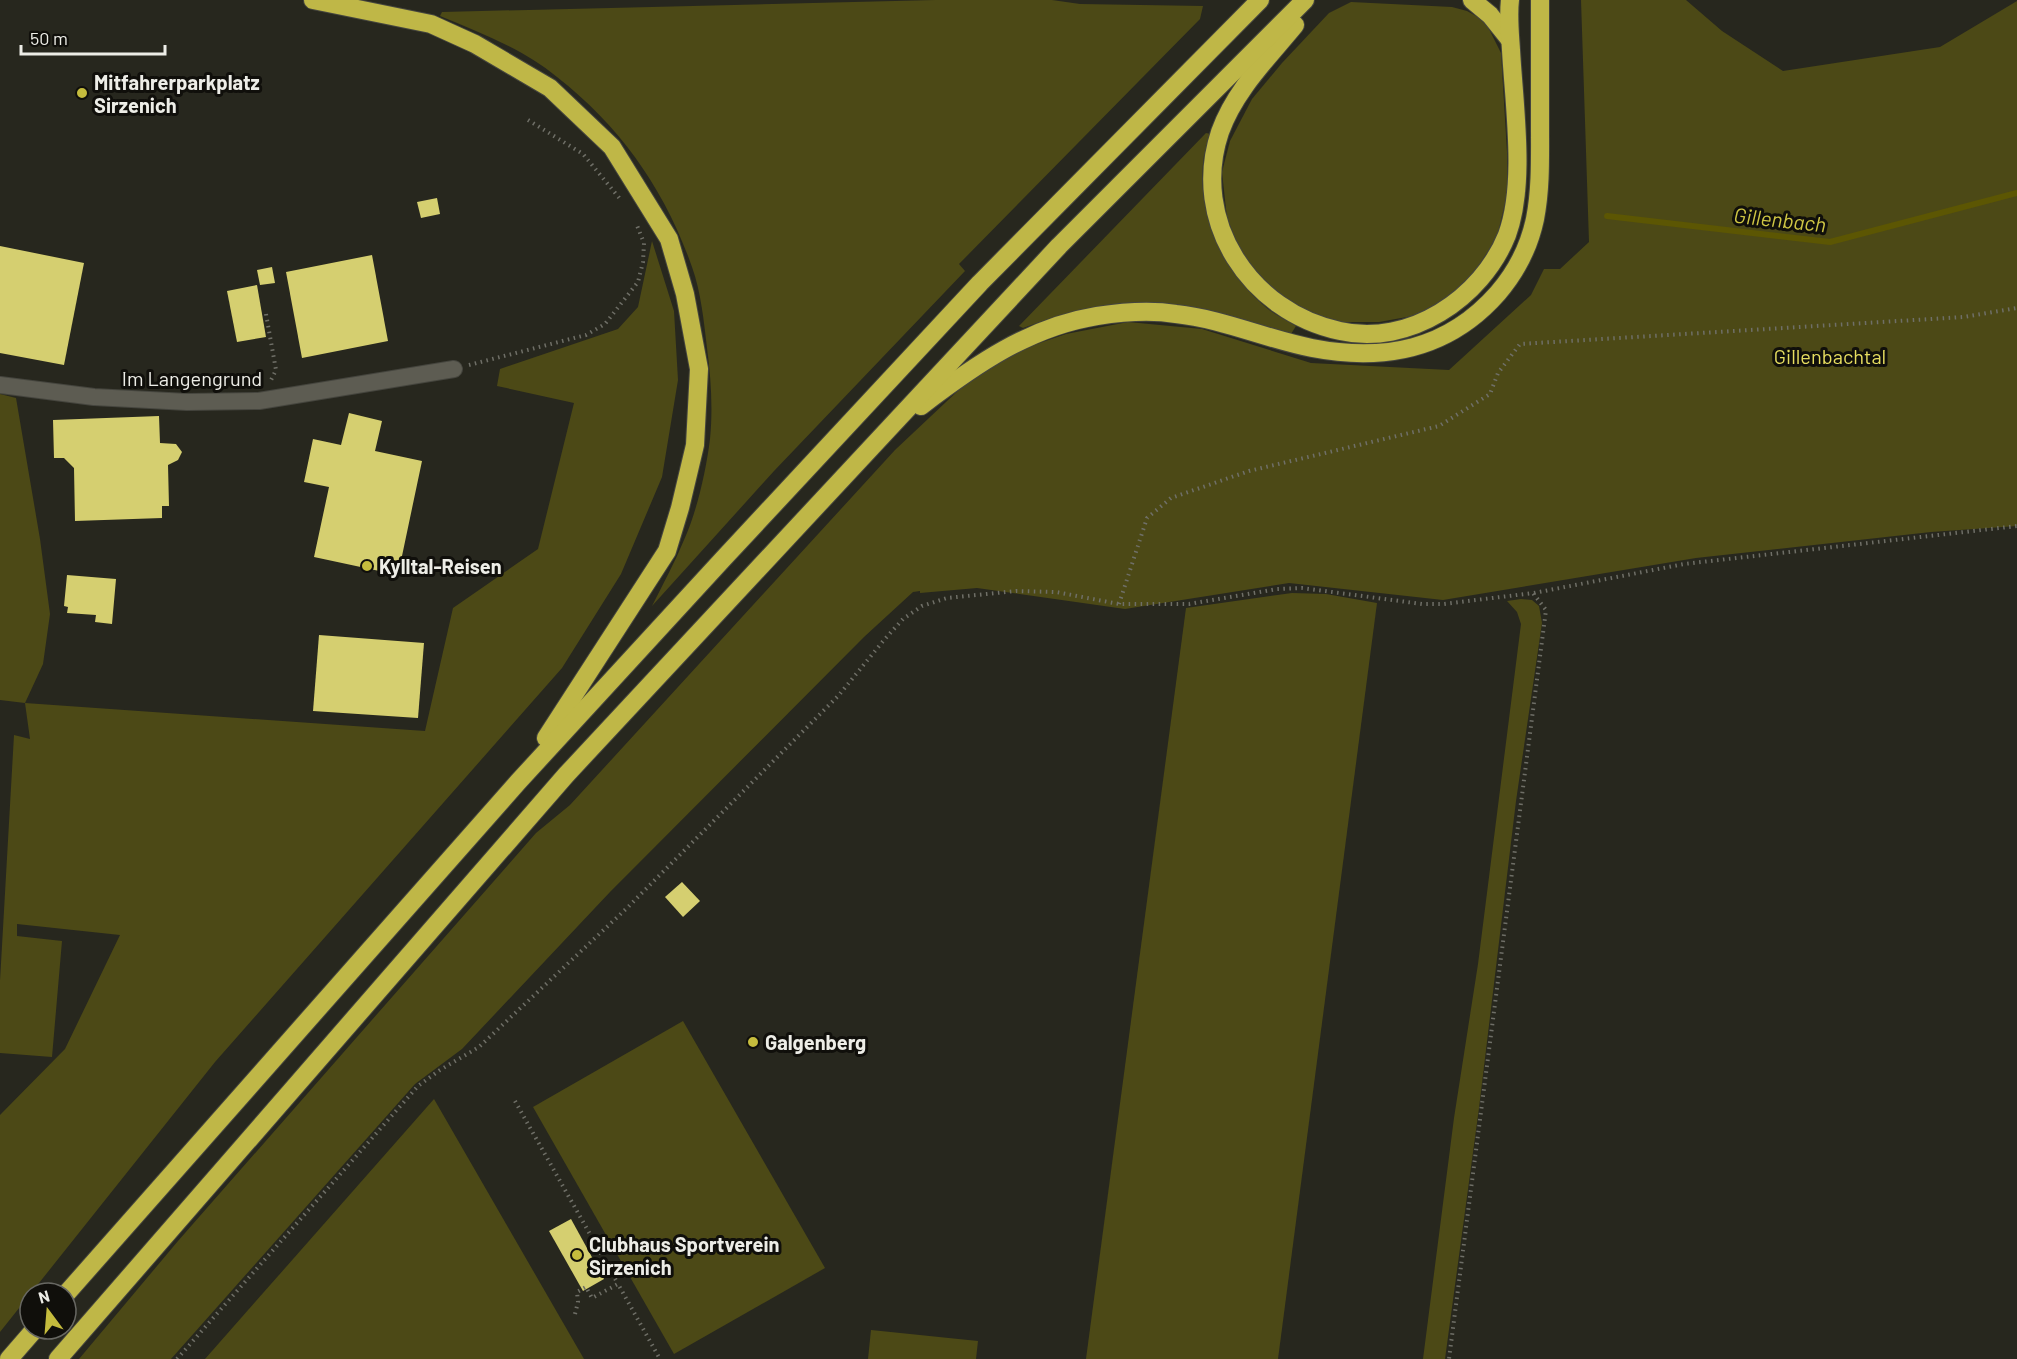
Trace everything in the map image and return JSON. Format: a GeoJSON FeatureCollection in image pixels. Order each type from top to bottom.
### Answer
{"type":"FeatureCollection","features":[{"type":"Feature","properties":{"kind":"highway"},"geometry":{"type":"LineString","coordinates":[[313,0],[431,24],[475,44],[550,88],[612,147],[669,239],[685,294],[699,369],[695,445],[667,550],[518,782]]}},
{"type":"Feature","properties":{"kind":"highway"},"geometry":{"type":"LineString","coordinates":[[77,1281],[518,782],[980,283],[1260,0]]}},
{"type":"Feature","properties":{"kind":"highway"},"geometry":{"type":"LineString","coordinates":[[58,1359],[566,775],[1059,246],[1305,0]]}},
{"type":"Feature","properties":{"kind":"highway"},"geometry":{"type":"LineString","coordinates":[[1316,0],[1240,92],[1232,105],[1216,146],[1211,172],[1212,188],[1217,217],[1225,241],[1250,279],[1293,313],[1341,332],[1370,334],[1425,321],[1441,313],[1464,296],[1493,262],[1508,232],[1517,191],[1518,172],[1510,40],[1510,0]]}},
{"type":"Feature","properties":{"kind":"highway"},"geometry":{"type":"LineString","coordinates":[[1472,0],[1491,15],[1510,40]]}},
{"type":"Feature","properties":{"kind":"highway"},"geometry":{"type":"LineString","coordinates":[[883,433],[1006,347],[1060,324],[1089,318],[1124,313],[1176,313],[1310,348],[1348,354],[1386,353],[1421,346],[1462,326],[1481,311],[1506,283],[1523,256],[1535,221],[1539,184],[1540,0]]}},
{"type":"Feature","properties":{"kind":"highway"},"geometry":{"type":"LineString","coordinates":[[9,1359],[25,1341]]}},
{"type":"Feature","properties":{"kind":"street","name":"Im Langengrund"},"geometry":{"type":"LineString","coordinates":[[0,385],[94,397],[187,402],[259,401],[454,369]]}},
{"type":"Feature","properties":{"kind":"path"},"geometry":{"type":"LineString","coordinates":[[528,120],[583,154],[625,205]]}},
{"type":"Feature","properties":{"kind":"path"},"geometry":{"type":"LineString","coordinates":[[454,369],[586,335],[605,324],[638,282],[643,262],[644,243],[632,213]]}},
{"type":"Feature","properties":{"kind":"path"},"geometry":{"type":"LineString","coordinates":[[1119,604],[1147,518],[1171,498],[1249,471],[1439,426],[1490,394],[1498,373],[1520,344],[1964,317],[2017,308]]}},
{"type":"Feature","properties":{"kind":"path"},"geometry":{"type":"LineString","coordinates":[[259,401],[276,370],[266,314]]}},
{"type":"Feature","properties":{"kind":"path"},"geometry":{"type":"LineString","coordinates":[[177,1359],[418,1086],[479,1047],[627,908],[839,695],[903,619],[922,606],[947,598],[1016,591],[1056,592],[1119,604],[1189,604],[1277,589],[1302,588],[1422,604],[1444,604],[1533,593],[1684,564],[2017,526]]}},
{"type":"Feature","properties":{"kind":"path"},"geometry":{"type":"LineString","coordinates":[[1449,1359],[1546,610],[1533,593]]}},
{"type":"Feature","properties":{"kind":"path"},"geometry":{"type":"LineString","coordinates":[[515,1101],[660,1359]]}},
{"type":"Feature","properties":{"kind":"path"},"geometry":{"type":"LineString","coordinates":[[575,1314],[578,1302],[577,1292],[586,1287],[592,1298],[618,1284]]}},
{"type":"Feature","properties":{"kind":"green space"},"geometry":{"type":"Polygon","coordinates":[[[935,0],[1052,0],[1080,4],[1203,6],[1200,19],[959,264],[965,271],[774,471],[652,606],[689,529],[697,504],[710,439],[711,405],[708,359],[700,297],[692,267],[669,212],[654,186],[621,139],[580,96],[530,58],[501,42],[440,16],[442,12],[935,0]]]}},
{"type":"Feature","properties":{"kind":"green space","name":"Gillenbachtal"},"geometry":{"type":"Polygon","coordinates":[[[1581,0],[1686,0],[1722,31],[1783,71],[1940,47],[2017,1],[2017,526],[1931,532],[1696,558],[1443,600],[1289,583],[1125,609],[977,588],[913,592],[864,637],[610,892],[462,1049],[415,1084],[171,1359],[79,1359],[178,1241],[536,833],[570,805],[895,450],[963,386],[1016,351],[1066,334],[1128,322],[1202,329],[1311,363],[1449,370],[1531,295],[1544,269],[1560,269],[1589,242],[1581,0]]]}},
{"type":"Feature","properties":{"kind":"green space"},"geometry":{"type":"Polygon","coordinates":[[[1351,2],[1452,7],[1467,11],[1485,21],[1501,53],[1507,152],[1507,195],[1497,237],[1476,270],[1452,295],[1418,315],[1379,322],[1340,322],[1302,311],[1270,289],[1241,253],[1227,218],[1222,172],[1230,141],[1252,99],[1329,13],[1351,2]]]}},
{"type":"Feature","properties":{"kind":"green space"},"geometry":{"type":"Polygon","coordinates":[[[1206,133],[1211,134],[1204,156],[1202,178],[1204,199],[1216,241],[1238,278],[1252,294],[1271,311],[1296,326],[1291,334],[1212,311],[1174,305],[1090,309],[1023,328],[1019,326],[1206,133]]]}},
{"type":"Feature","properties":{"kind":"green space"},"geometry":{"type":"Polygon","coordinates":[[[652,241],[674,311],[678,380],[662,477],[621,574],[562,668],[215,1062],[41,1281],[18,1281],[18,1309],[0,1332],[0,1115],[65,1049],[120,935],[17,924],[17,936],[62,941],[52,1057],[0,1053],[0,981],[14,735],[30,739],[25,703],[425,731],[453,608],[538,549],[574,403],[497,386],[500,369],[618,329],[638,307],[652,241]]]}},
{"type":"Feature","properties":{"kind":"green space"},"geometry":{"type":"Polygon","coordinates":[[[0,394],[16,398],[50,614],[43,664],[25,703],[0,700],[0,394]]]}},
{"type":"Feature","properties":{"kind":"green space"},"geometry":{"type":"Polygon","coordinates":[[[1292,593],[1326,594],[1377,603],[1278,1359],[1086,1359],[1186,608],[1292,593]]]}},
{"type":"Feature","properties":{"kind":"green space"},"geometry":{"type":"Polygon","coordinates":[[[1532,600],[1539,606],[1542,623],[1516,801],[1479,1108],[1445,1359],[1423,1359],[1454,1118],[1478,964],[1521,624],[1517,612],[1507,601],[1532,600]]]}},
{"type":"Feature","properties":{"kind":"green space"},"geometry":{"type":"Polygon","coordinates":[[[683,1021],[825,1268],[674,1354],[533,1107],[683,1021]]]}},
{"type":"Feature","properties":{"kind":"green space"},"geometry":{"type":"Polygon","coordinates":[[[434,1099],[584,1359],[205,1359],[434,1099]]]}},
{"type":"Feature","properties":{"kind":"green space"},"geometry":{"type":"Polygon","coordinates":[[[871,1330],[978,1341],[976,1359],[868,1359],[871,1330]]]}},
{"type":"Feature","properties":{"kind":"building"},"geometry":{"type":"Polygon","coordinates":[[[437,198],[440,214],[421,218],[417,202],[437,198]]]}},
{"type":"Feature","properties":{"kind":"building"},"geometry":{"type":"Polygon","coordinates":[[[0,246],[84,263],[64,365],[0,353],[0,246]]]}},
{"type":"Feature","properties":{"kind":"building"},"geometry":{"type":"Polygon","coordinates":[[[372,255],[388,341],[302,358],[286,272],[372,255]]]}},
{"type":"Feature","properties":{"kind":"building"},"geometry":{"type":"Polygon","coordinates":[[[272,267],[275,283],[260,285],[257,270],[272,267]]]}},
{"type":"Feature","properties":{"kind":"building"},"geometry":{"type":"Polygon","coordinates":[[[257,285],[266,337],[237,342],[227,291],[257,285]]]}},
{"type":"Feature","properties":{"kind":"building"},"geometry":{"type":"Polygon","coordinates":[[[349,413],[382,421],[375,451],[422,461],[398,575],[314,557],[329,487],[304,482],[313,439],[341,445],[349,413]]]}},
{"type":"Feature","properties":{"kind":"building"},"geometry":{"type":"Polygon","coordinates":[[[159,416],[160,443],[176,444],[182,452],[178,460],[168,465],[169,506],[162,506],[162,518],[75,521],[74,468],[64,458],[54,458],[53,420],[159,416]]]}},
{"type":"Feature","properties":{"kind":"building"},"geometry":{"type":"Polygon","coordinates":[[[67,575],[116,579],[112,624],[95,622],[96,615],[67,613],[68,607],[64,606],[67,575]]]}},
{"type":"Feature","properties":{"kind":"building"},"geometry":{"type":"Polygon","coordinates":[[[319,635],[424,643],[418,718],[313,711],[319,635]]]}},
{"type":"Feature","properties":{"kind":"building"},"geometry":{"type":"Polygon","coordinates":[[[682,882],[700,901],[683,917],[665,897],[682,882]]]}},
{"type":"Feature","properties":{"kind":"building","name":"Clubhaus Sportverein Sirzenich"},"geometry":{"type":"Polygon","coordinates":[[[571,1219],[604,1279],[583,1291],[549,1231],[571,1219]]]}},
{"type":"Feature","properties":{"kind":"waterway","name":"Gillenbach"},"geometry":{"type":"LineString","coordinates":[[1607,216],[1830,242],[2017,193]]}},
{"type":"Feature","properties":{"kind":"place","name":"Mitfahrerparkplatz Sirzenich"},"geometry":{"type":"Point","coordinates":[82,93]}},
{"type":"Feature","properties":{"kind":"place","name":"Kylltal-Reisen"},"geometry":{"type":"Point","coordinates":[367,566]}},
{"type":"Feature","properties":{"kind":"place","name":"Galgenberg"},"geometry":{"type":"Point","coordinates":[753,1042]}},
{"type":"Feature","properties":{"kind":"place","name":"Clubhaus Sportverein Sirzenich"},"geometry":{"type":"Point","coordinates":[577,1255]}}]}
